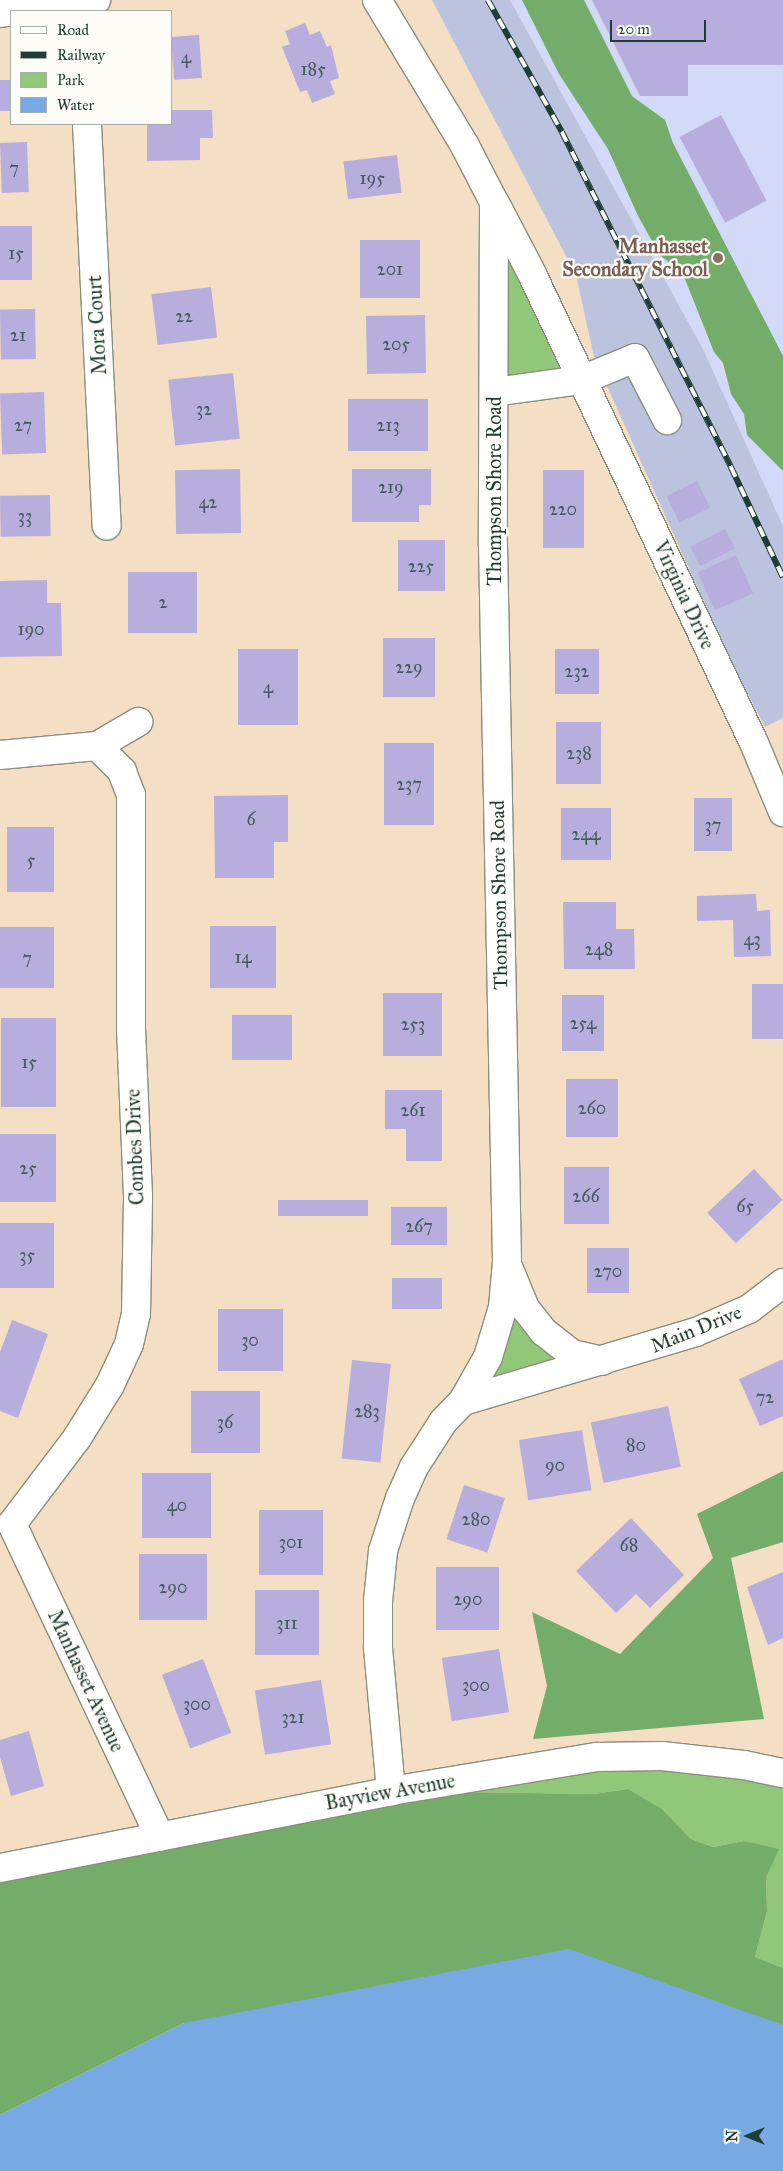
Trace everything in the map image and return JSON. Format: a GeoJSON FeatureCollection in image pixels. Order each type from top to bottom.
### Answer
{"type":"FeatureCollection","features":[{"type":"Feature","properties":{"kind":"street","name":"Thompson Shore Road"},"geometry":{"type":"LineString","coordinates":[[377,0],[465,146],[494,202],[493,564],[507,1262],[503,1307],[488,1357],[463,1401],[443,1422],[414,1467],[400,1498],[383,1551],[378,1600],[378,1648],[391,1790]]}},
{"type":"Feature","properties":{"kind":"street"},"geometry":{"type":"LineString","coordinates":[[29,10],[86,4]]}},
{"type":"Feature","properties":{"kind":"street","name":"Mora Court"},"geometry":{"type":"LineString","coordinates":[[87,125],[107,526]]}},
{"type":"Feature","properties":{"kind":"street","name":"Virginia Drive"},"geometry":{"type":"LineString","coordinates":[[494,202],[582,380],[754,744],[783,812]]}},
{"type":"Feature","properties":{"kind":"street"},"geometry":{"type":"LineString","coordinates":[[494,392],[582,380],[636,358],[667,420]]}},
{"type":"Feature","properties":{"kind":"street"},"geometry":{"type":"LineString","coordinates":[[0,756],[97,746],[138,722]]}},
{"type":"Feature","properties":{"kind":"street","name":"Combes Drive"},"geometry":{"type":"LineString","coordinates":[[6,1524],[77,1438],[110,1385],[129,1344],[136,1314],[138,1196],[131,1031],[130,795],[122,771],[97,746]]}},
{"type":"Feature","properties":{"kind":"street"},"geometry":{"type":"LineString","coordinates":[[507,1262],[525,1308],[544,1332],[572,1354],[603,1361]]}},
{"type":"Feature","properties":{"kind":"street","name":"Main Drive"},"geometry":{"type":"LineString","coordinates":[[463,1401],[696,1332],[749,1309],[783,1283]]}},
{"type":"Feature","properties":{"kind":"street","name":"Manhasset Avenue"},"geometry":{"type":"LineString","coordinates":[[6,1524],[160,1837]]}},
{"type":"Feature","properties":{"kind":"street","name":"Bayview Avenue"},"geometry":{"type":"LineString","coordinates":[[0,1868],[391,1790],[597,1757],[662,1756],[744,1765],[783,1773]]}},
{"type":"Feature","properties":{"kind":"shaded area"},"geometry":{"type":"Polygon","coordinates":[[[432,0],[510,0],[703,349],[783,526],[783,718],[765,727],[727,653],[594,357],[576,275],[432,0]]]}},
{"type":"Feature","properties":{"kind":"shaded area","name":"Manhasset Secondary School"},"geometry":{"type":"Polygon","coordinates":[[[510,0],[783,0],[783,526],[703,349],[510,0]]]}},
{"type":"Feature","properties":{"kind":"green space"},"geometry":{"type":"Polygon","coordinates":[[[522,0],[584,0],[632,96],[665,120],[673,143],[783,356],[783,471],[747,435],[744,414],[731,394],[723,363],[714,352],[683,274],[660,255],[638,216],[608,149],[559,74],[522,0]]]}},
{"type":"Feature","properties":{"kind":"green space"},"geometry":{"type":"Polygon","coordinates":[[[494,202],[582,380],[494,392],[494,202]]]}},
{"type":"Feature","properties":{"kind":"green space"},"geometry":{"type":"Polygon","coordinates":[[[503,1307],[572,1354],[463,1401],[503,1307]]]}},
{"type":"Feature","properties":{"kind":"green space"},"geometry":{"type":"Polygon","coordinates":[[[783,1471],[783,1542],[731,1558],[764,1719],[533,1739],[547,1686],[532,1612],[620,1654],[713,1558],[697,1514],[783,1471]]]}},
{"type":"Feature","properties":{"kind":"green space"},"geometry":{"type":"Polygon","coordinates":[[[597,1757],[783,1773],[783,1968],[755,1957],[767,1911],[766,1878],[778,1850],[744,1841],[713,1847],[691,1839],[661,1808],[628,1789],[594,1794],[391,1791],[597,1757]]]}},
{"type":"Feature","properties":{"kind":"green space"},"geometry":{"type":"Polygon","coordinates":[[[628,1789],[661,1808],[691,1839],[713,1847],[744,1841],[779,1849],[766,1878],[767,1911],[755,1957],[783,1968],[783,2025],[184,2023],[0,2115],[0,1868],[391,1791],[594,1794],[628,1789]]]}},
{"type":"Feature","properties":{"kind":"water"},"geometry":{"type":"Polygon","coordinates":[[[569,1949],[783,2025],[783,2171],[0,2171],[0,2115],[184,2023],[569,1949]]]}},
{"type":"Feature","properties":{"kind":"building"},"geometry":{"type":"Polygon","coordinates":[[[592,0],[783,0],[783,65],[688,65],[688,96],[640,96],[592,0]]]}},
{"type":"Feature","properties":{"kind":"building"},"geometry":{"type":"Polygon","coordinates":[[[305,23],[310,35],[320,31],[327,47],[331,45],[339,78],[330,81],[335,94],[312,103],[307,90],[300,92],[282,47],[290,44],[285,31],[305,23]]]}},
{"type":"Feature","properties":{"kind":"building"},"geometry":{"type":"Polygon","coordinates":[[[199,35],[202,78],[174,80],[172,37],[199,35]]]}},
{"type":"Feature","properties":{"kind":"building"},"geometry":{"type":"Polygon","coordinates":[[[0,80],[10,80],[10,111],[0,111],[0,80]]]}},
{"type":"Feature","properties":{"kind":"building"},"geometry":{"type":"Polygon","coordinates":[[[172,110],[212,110],[213,138],[200,138],[200,160],[147,161],[147,125],[172,125],[172,110]]]}},
{"type":"Feature","properties":{"kind":"building"},"geometry":{"type":"Polygon","coordinates":[[[721,115],[767,201],[725,223],[680,137],[721,115]]]}},
{"type":"Feature","properties":{"kind":"building"},"geometry":{"type":"Polygon","coordinates":[[[27,142],[29,192],[2,193],[0,143],[27,142]]]}},
{"type":"Feature","properties":{"kind":"building"},"geometry":{"type":"Polygon","coordinates":[[[397,155],[402,193],[348,199],[343,162],[397,155]]]}},
{"type":"Feature","properties":{"kind":"building"},"geometry":{"type":"Polygon","coordinates":[[[0,226],[32,226],[32,280],[0,280],[0,226]]]}},
{"type":"Feature","properties":{"kind":"building"},"geometry":{"type":"Polygon","coordinates":[[[360,240],[420,240],[420,298],[360,298],[360,240]]]}},
{"type":"Feature","properties":{"kind":"building"},"geometry":{"type":"Polygon","coordinates":[[[211,287],[217,338],[158,345],[151,294],[211,287]]]}},
{"type":"Feature","properties":{"kind":"building"},"geometry":{"type":"Polygon","coordinates":[[[35,309],[36,359],[1,360],[0,310],[35,309]]]}},
{"type":"Feature","properties":{"kind":"building"},"geometry":{"type":"Polygon","coordinates":[[[425,315],[426,373],[367,374],[366,316],[425,315]]]}},
{"type":"Feature","properties":{"kind":"building"},"geometry":{"type":"Polygon","coordinates":[[[233,373],[240,439],[175,445],[168,380],[233,373]]]}},
{"type":"Feature","properties":{"kind":"building"},"geometry":{"type":"Polygon","coordinates":[[[44,392],[46,453],[2,454],[0,394],[44,392]]]}},
{"type":"Feature","properties":{"kind":"building"},"geometry":{"type":"Polygon","coordinates":[[[348,399],[428,399],[428,451],[348,451],[348,399]]]}},
{"type":"Feature","properties":{"kind":"building"},"geometry":{"type":"Polygon","coordinates":[[[240,469],[241,533],[176,534],[175,470],[240,469]]]}},
{"type":"Feature","properties":{"kind":"building"},"geometry":{"type":"Polygon","coordinates":[[[352,469],[431,469],[431,505],[419,505],[419,522],[352,522],[352,469]]]}},
{"type":"Feature","properties":{"kind":"building"},"geometry":{"type":"Polygon","coordinates":[[[543,470],[584,470],[584,548],[543,548],[543,470]]]}},
{"type":"Feature","properties":{"kind":"building"},"geometry":{"type":"Polygon","coordinates":[[[697,481],[710,508],[680,523],[666,496],[697,481]]]}},
{"type":"Feature","properties":{"kind":"building"},"geometry":{"type":"Polygon","coordinates":[[[50,495],[51,536],[1,537],[0,496],[50,495]]]}},
{"type":"Feature","properties":{"kind":"building"},"geometry":{"type":"Polygon","coordinates":[[[725,529],[735,549],[700,566],[690,547],[725,529]]]}},
{"type":"Feature","properties":{"kind":"building"},"geometry":{"type":"Polygon","coordinates":[[[398,540],[445,540],[445,591],[398,591],[398,540]]]}},
{"type":"Feature","properties":{"kind":"building"},"geometry":{"type":"Polygon","coordinates":[[[736,555],[753,593],[715,610],[698,572],[736,555]]]}},
{"type":"Feature","properties":{"kind":"building"},"geometry":{"type":"Polygon","coordinates":[[[128,572],[197,572],[197,633],[128,633],[128,572]]]}},
{"type":"Feature","properties":{"kind":"building"},"geometry":{"type":"Polygon","coordinates":[[[47,580],[47,603],[61,603],[62,656],[0,657],[0,581],[47,580]]]}},
{"type":"Feature","properties":{"kind":"building"},"geometry":{"type":"Polygon","coordinates":[[[383,638],[435,638],[435,697],[383,697],[383,638]]]}},
{"type":"Feature","properties":{"kind":"building"},"geometry":{"type":"Polygon","coordinates":[[[238,649],[298,649],[298,725],[238,725],[238,649]]]}},
{"type":"Feature","properties":{"kind":"building"},"geometry":{"type":"Polygon","coordinates":[[[555,649],[599,649],[599,694],[555,694],[555,649]]]}},
{"type":"Feature","properties":{"kind":"building"},"geometry":{"type":"Polygon","coordinates":[[[556,722],[601,722],[601,784],[556,784],[556,722]]]}},
{"type":"Feature","properties":{"kind":"building"},"geometry":{"type":"Polygon","coordinates":[[[384,743],[434,743],[434,825],[384,825],[384,743]]]}},
{"type":"Feature","properties":{"kind":"building"},"geometry":{"type":"Polygon","coordinates":[[[288,795],[288,842],[274,842],[274,878],[215,878],[214,796],[288,795]]]}},
{"type":"Feature","properties":{"kind":"building"},"geometry":{"type":"Polygon","coordinates":[[[694,798],[732,798],[732,851],[694,851],[694,798]]]}},
{"type":"Feature","properties":{"kind":"building"},"geometry":{"type":"Polygon","coordinates":[[[561,808],[611,808],[611,860],[561,860],[561,808]]]}},
{"type":"Feature","properties":{"kind":"building"},"geometry":{"type":"Polygon","coordinates":[[[7,827],[54,827],[54,892],[7,892],[7,827]]]}},
{"type":"Feature","properties":{"kind":"building"},"geometry":{"type":"Polygon","coordinates":[[[756,894],[757,911],[770,910],[771,956],[734,957],[733,920],[697,921],[697,896],[756,894]]]}},
{"type":"Feature","properties":{"kind":"building"},"geometry":{"type":"Polygon","coordinates":[[[563,902],[616,902],[616,929],[634,929],[635,969],[564,969],[563,902]]]}},
{"type":"Feature","properties":{"kind":"building"},"geometry":{"type":"Polygon","coordinates":[[[210,926],[276,926],[276,988],[210,988],[210,926]]]}},
{"type":"Feature","properties":{"kind":"building"},"geometry":{"type":"Polygon","coordinates":[[[0,927],[54,927],[54,988],[0,988],[0,927]]]}},
{"type":"Feature","properties":{"kind":"building"},"geometry":{"type":"Polygon","coordinates":[[[752,984],[783,984],[783,1039],[752,1039],[752,984]]]}},
{"type":"Feature","properties":{"kind":"building"},"geometry":{"type":"Polygon","coordinates":[[[383,993],[442,993],[442,1056],[383,1056],[383,993]]]}},
{"type":"Feature","properties":{"kind":"building"},"geometry":{"type":"Polygon","coordinates":[[[562,995],[604,995],[604,1051],[562,1051],[562,995]]]}},
{"type":"Feature","properties":{"kind":"building"},"geometry":{"type":"Polygon","coordinates":[[[232,1015],[292,1015],[292,1060],[232,1060],[232,1015]]]}},
{"type":"Feature","properties":{"kind":"building"},"geometry":{"type":"Polygon","coordinates":[[[1,1018],[56,1018],[56,1107],[1,1107],[1,1018]]]}},
{"type":"Feature","properties":{"kind":"building"},"geometry":{"type":"Polygon","coordinates":[[[566,1079],[618,1079],[618,1137],[566,1137],[566,1079]]]}},
{"type":"Feature","properties":{"kind":"building"},"geometry":{"type":"Polygon","coordinates":[[[385,1090],[442,1090],[442,1161],[406,1161],[406,1129],[385,1129],[385,1090]]]}},
{"type":"Feature","properties":{"kind":"building"},"geometry":{"type":"Polygon","coordinates":[[[0,1134],[56,1134],[56,1202],[0,1202],[0,1134]]]}},
{"type":"Feature","properties":{"kind":"building"},"geometry":{"type":"Polygon","coordinates":[[[564,1167],[609,1167],[609,1224],[564,1224],[564,1167]]]}},
{"type":"Feature","properties":{"kind":"building"},"geometry":{"type":"Polygon","coordinates":[[[754,1169],[783,1200],[736,1243],[707,1213],[754,1169]]]}},
{"type":"Feature","properties":{"kind":"building"},"geometry":{"type":"Polygon","coordinates":[[[278,1200],[368,1200],[368,1216],[278,1216],[278,1200]]]}},
{"type":"Feature","properties":{"kind":"building"},"geometry":{"type":"Polygon","coordinates":[[[391,1207],[447,1207],[447,1245],[391,1245],[391,1207]]]}},
{"type":"Feature","properties":{"kind":"building"},"geometry":{"type":"Polygon","coordinates":[[[0,1223],[54,1223],[54,1288],[0,1288],[0,1223]]]}},
{"type":"Feature","properties":{"kind":"building"},"geometry":{"type":"Polygon","coordinates":[[[587,1248],[629,1248],[629,1293],[587,1293],[587,1248]]]}},
{"type":"Feature","properties":{"kind":"building"},"geometry":{"type":"Polygon","coordinates":[[[392,1278],[442,1278],[442,1309],[392,1309],[392,1278]]]}},
{"type":"Feature","properties":{"kind":"building"},"geometry":{"type":"Polygon","coordinates":[[[218,1309],[283,1309],[283,1371],[218,1371],[218,1309]]]}},
{"type":"Feature","properties":{"kind":"building"},"geometry":{"type":"Polygon","coordinates":[[[12,1320],[48,1334],[18,1418],[0,1411],[0,1352],[12,1320]]]}},
{"type":"Feature","properties":{"kind":"building"},"geometry":{"type":"Polygon","coordinates":[[[783,1359],[783,1416],[760,1426],[739,1379],[783,1359]]]}},
{"type":"Feature","properties":{"kind":"building"},"geometry":{"type":"Polygon","coordinates":[[[352,1360],[391,1364],[380,1463],[342,1458],[352,1360]]]}},
{"type":"Feature","properties":{"kind":"building"},"geometry":{"type":"Polygon","coordinates":[[[191,1391],[260,1391],[260,1453],[191,1453],[191,1391]]]}},
{"type":"Feature","properties":{"kind":"building"},"geometry":{"type":"Polygon","coordinates":[[[668,1406],[681,1467],[604,1483],[591,1422],[668,1406]]]}},
{"type":"Feature","properties":{"kind":"building"},"geometry":{"type":"Polygon","coordinates":[[[582,1430],[592,1490],[528,1500],[519,1440],[582,1430]]]}},
{"type":"Feature","properties":{"kind":"building"},"geometry":{"type":"Polygon","coordinates":[[[142,1473],[211,1473],[211,1538],[142,1538],[142,1473]]]}},
{"type":"Feature","properties":{"kind":"building"},"geometry":{"type":"Polygon","coordinates":[[[464,1485],[505,1498],[487,1552],[446,1539],[464,1485]]]}},
{"type":"Feature","properties":{"kind":"building"},"geometry":{"type":"Polygon","coordinates":[[[259,1510],[323,1510],[323,1575],[259,1575],[259,1510]]]}},
{"type":"Feature","properties":{"kind":"building"},"geometry":{"type":"Polygon","coordinates":[[[631,1518],[684,1575],[650,1608],[636,1594],[616,1613],[576,1571],[631,1518]]]}},
{"type":"Feature","properties":{"kind":"building"},"geometry":{"type":"Polygon","coordinates":[[[139,1554],[207,1554],[207,1620],[139,1620],[139,1554]]]}},
{"type":"Feature","properties":{"kind":"building"},"geometry":{"type":"Polygon","coordinates":[[[436,1567],[499,1567],[499,1630],[436,1630],[436,1567]]]}},
{"type":"Feature","properties":{"kind":"building"},"geometry":{"type":"Polygon","coordinates":[[[783,1572],[783,1638],[768,1645],[747,1587],[783,1572]]]}},
{"type":"Feature","properties":{"kind":"building"},"geometry":{"type":"Polygon","coordinates":[[[255,1590],[319,1590],[319,1655],[255,1655],[255,1590]]]}},
{"type":"Feature","properties":{"kind":"building"},"geometry":{"type":"Polygon","coordinates":[[[499,1649],[509,1712],[452,1721],[442,1658],[499,1649]]]}},
{"type":"Feature","properties":{"kind":"building"},"geometry":{"type":"Polygon","coordinates":[[[203,1659],[231,1733],[190,1749],[162,1675],[203,1659]]]}},
{"type":"Feature","properties":{"kind":"building"},"geometry":{"type":"Polygon","coordinates":[[[321,1680],[331,1744],[265,1755],[255,1690],[321,1680]]]}},
{"type":"Feature","properties":{"kind":"building"},"geometry":{"type":"Polygon","coordinates":[[[29,1731],[44,1786],[11,1796],[0,1757],[0,1740],[29,1731]]]}},
{"type":"Feature","properties":{"kind":"railway"},"geometry":{"type":"LineString","coordinates":[[488,0],[562,132],[731,467],[783,577]]}},
{"type":"Feature","properties":{"kind":"place","name":"Manhasset Secondary School"},"geometry":{"type":"Point","coordinates":[718,258]}}]}
